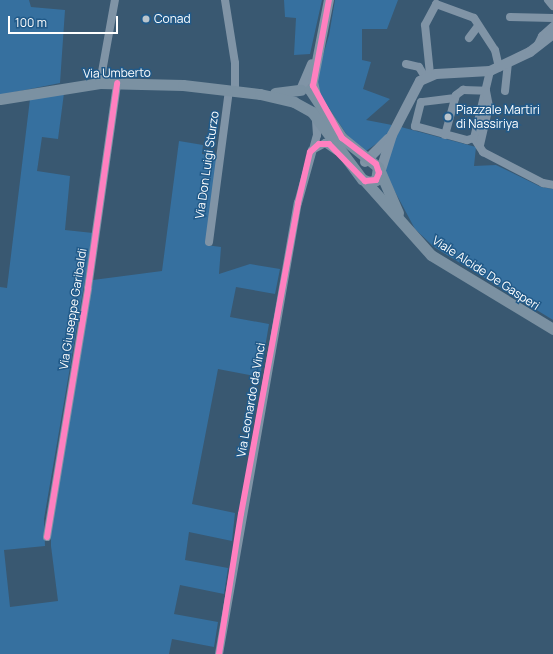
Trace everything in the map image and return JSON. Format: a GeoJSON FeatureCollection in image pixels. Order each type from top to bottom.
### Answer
{"type":"FeatureCollection","features":[{"type":"Feature","properties":{"kind":"main road","name":"Via Umberto"},"geometry":{"type":"LineString","coordinates":[[0,99],[100,83],[183,85],[260,94],[307,95]]}},
{"type":"Feature","properties":{"kind":"main road"},"geometry":{"type":"LineString","coordinates":[[307,95],[313,113],[350,163],[409,232]]}},
{"type":"Feature","properties":{"kind":"main road"},"geometry":{"type":"LineString","coordinates":[[307,95],[342,138],[374,167],[409,232]]}},
{"type":"Feature","properties":{"kind":"main road"},"geometry":{"type":"LineString","coordinates":[[362,178],[372,181],[374,167]]}},
{"type":"Feature","properties":{"kind":"main road"},"geometry":{"type":"LineString","coordinates":[[362,178],[360,168],[374,167]]}},
{"type":"Feature","properties":{"kind":"main road","name":"Viale Alcide De Gasperi"},"geometry":{"type":"LineString","coordinates":[[409,232],[431,255],[553,329]]}},
{"type":"Feature","properties":{"kind":"street"},"geometry":{"type":"LineString","coordinates":[[100,83],[115,0]]}},
{"type":"Feature","properties":{"kind":"street","name":"Via Don Luigi Sturzo"},"geometry":{"type":"LineString","coordinates":[[209,242],[235,63],[224,0]]}},
{"type":"Feature","properties":{"kind":"street"},"geometry":{"type":"LineString","coordinates":[[307,95],[329,0]]}},
{"type":"Feature","properties":{"kind":"street"},"geometry":{"type":"LineString","coordinates":[[548,0],[553,6]]}},
{"type":"Feature","properties":{"kind":"street"},"geometry":{"type":"LineString","coordinates":[[428,76],[425,25],[436,2],[474,18],[495,50],[504,91]]}},
{"type":"Feature","properties":{"kind":"street"},"geometry":{"type":"LineString","coordinates":[[510,17],[553,18]]}},
{"type":"Feature","properties":{"kind":"street"},"geometry":{"type":"LineString","coordinates":[[469,38],[478,26]]}},
{"type":"Feature","properties":{"kind":"street"},"geometry":{"type":"LineString","coordinates":[[537,47],[542,36],[553,26]]}},
{"type":"Feature","properties":{"kind":"street"},"geometry":{"type":"LineString","coordinates":[[374,167],[392,135],[415,87],[428,76],[499,67],[537,47],[553,34]]}},
{"type":"Feature","properties":{"kind":"street"},"geometry":{"type":"LineString","coordinates":[[406,64],[419,67],[428,76]]}},
{"type":"Feature","properties":{"kind":"street"},"geometry":{"type":"LineString","coordinates":[[499,67],[486,91],[479,143],[483,152],[543,183],[553,185]]}},
{"type":"Feature","properties":{"kind":"street","name":"Via Giuseppe Garibaldi"},"geometry":{"type":"LineString","coordinates":[[47,537],[88,288],[117,83]]}},
{"type":"Feature","properties":{"kind":"street"},"geometry":{"type":"LineString","coordinates":[[479,143],[416,128],[415,119],[419,104],[425,99],[454,98],[464,90],[486,91]]}},
{"type":"Feature","properties":{"kind":"street"},"geometry":{"type":"LineString","coordinates":[[445,135],[454,98]]}},
{"type":"Feature","properties":{"kind":"street","name":"Via Leonardo da Vinci"},"geometry":{"type":"LineString","coordinates":[[219,654],[241,514],[310,152],[318,127],[313,113]]}},
{"type":"Feature","properties":{"kind":"street"},"geometry":{"type":"LineString","coordinates":[[374,167],[382,147],[392,135]]}},
{"type":"Feature","properties":{"kind":"street"},"geometry":{"type":"LineString","coordinates":[[310,152],[325,143],[350,163]]}},
{"type":"Feature","properties":{"kind":"street"},"geometry":{"type":"LineString","coordinates":[[358,153],[371,153],[382,147]]}},
{"type":"Feature","properties":{"kind":"shaded area"},"geometry":{"type":"Polygon","coordinates":[[[0,0],[29,0],[31,7],[65,10],[60,83],[0,95],[0,0]]]}},
{"type":"Feature","properties":{"kind":"shaded area"},"geometry":{"type":"Polygon","coordinates":[[[284,0],[322,0],[310,54],[294,55],[296,18],[285,17],[284,0]]]}},
{"type":"Feature","properties":{"kind":"shaded area"},"geometry":{"type":"Polygon","coordinates":[[[335,0],[398,0],[387,29],[362,29],[362,60],[371,62],[363,89],[390,99],[366,120],[392,125],[386,137],[366,151],[355,147],[319,93],[316,79],[329,35],[335,0]]]}},
{"type":"Feature","properties":{"kind":"shaded area"},"geometry":{"type":"Polygon","coordinates":[[[64,93],[58,139],[42,137],[37,171],[70,176],[65,230],[93,233],[44,519],[45,546],[4,550],[10,607],[58,601],[51,546],[51,522],[93,280],[162,271],[179,141],[203,145],[202,154],[217,156],[206,245],[221,247],[219,274],[250,264],[280,269],[275,294],[236,287],[230,317],[269,324],[260,377],[218,369],[192,504],[235,513],[232,541],[189,532],[185,560],[228,568],[224,594],[180,585],[174,614],[218,622],[214,647],[172,639],[169,654],[0,654],[0,287],[7,288],[30,99],[64,93]]]}},
{"type":"Feature","properties":{"kind":"shaded area"},"geometry":{"type":"Polygon","coordinates":[[[401,127],[476,147],[474,166],[496,165],[541,187],[553,189],[553,320],[434,247],[415,229],[385,173],[387,156],[401,127]]]}},
{"type":"Feature","properties":{"kind":"cycle path"},"geometry":{"type":"LineString","coordinates":[[219,654],[241,514],[298,203],[310,152],[319,144],[329,144],[365,181],[376,180],[379,173],[376,164],[342,138],[313,86],[329,0]]}},
{"type":"Feature","properties":{"kind":"cycle path"},"geometry":{"type":"LineString","coordinates":[[47,537],[88,288],[117,83]]}},
{"type":"Feature","properties":{"kind":"place","name":"Conad"},"geometry":{"type":"Point","coordinates":[146,19]}},
{"type":"Feature","properties":{"kind":"place","name":"Piazzale Martiri di Nassiriya"},"geometry":{"type":"Point","coordinates":[448,117]}}]}
